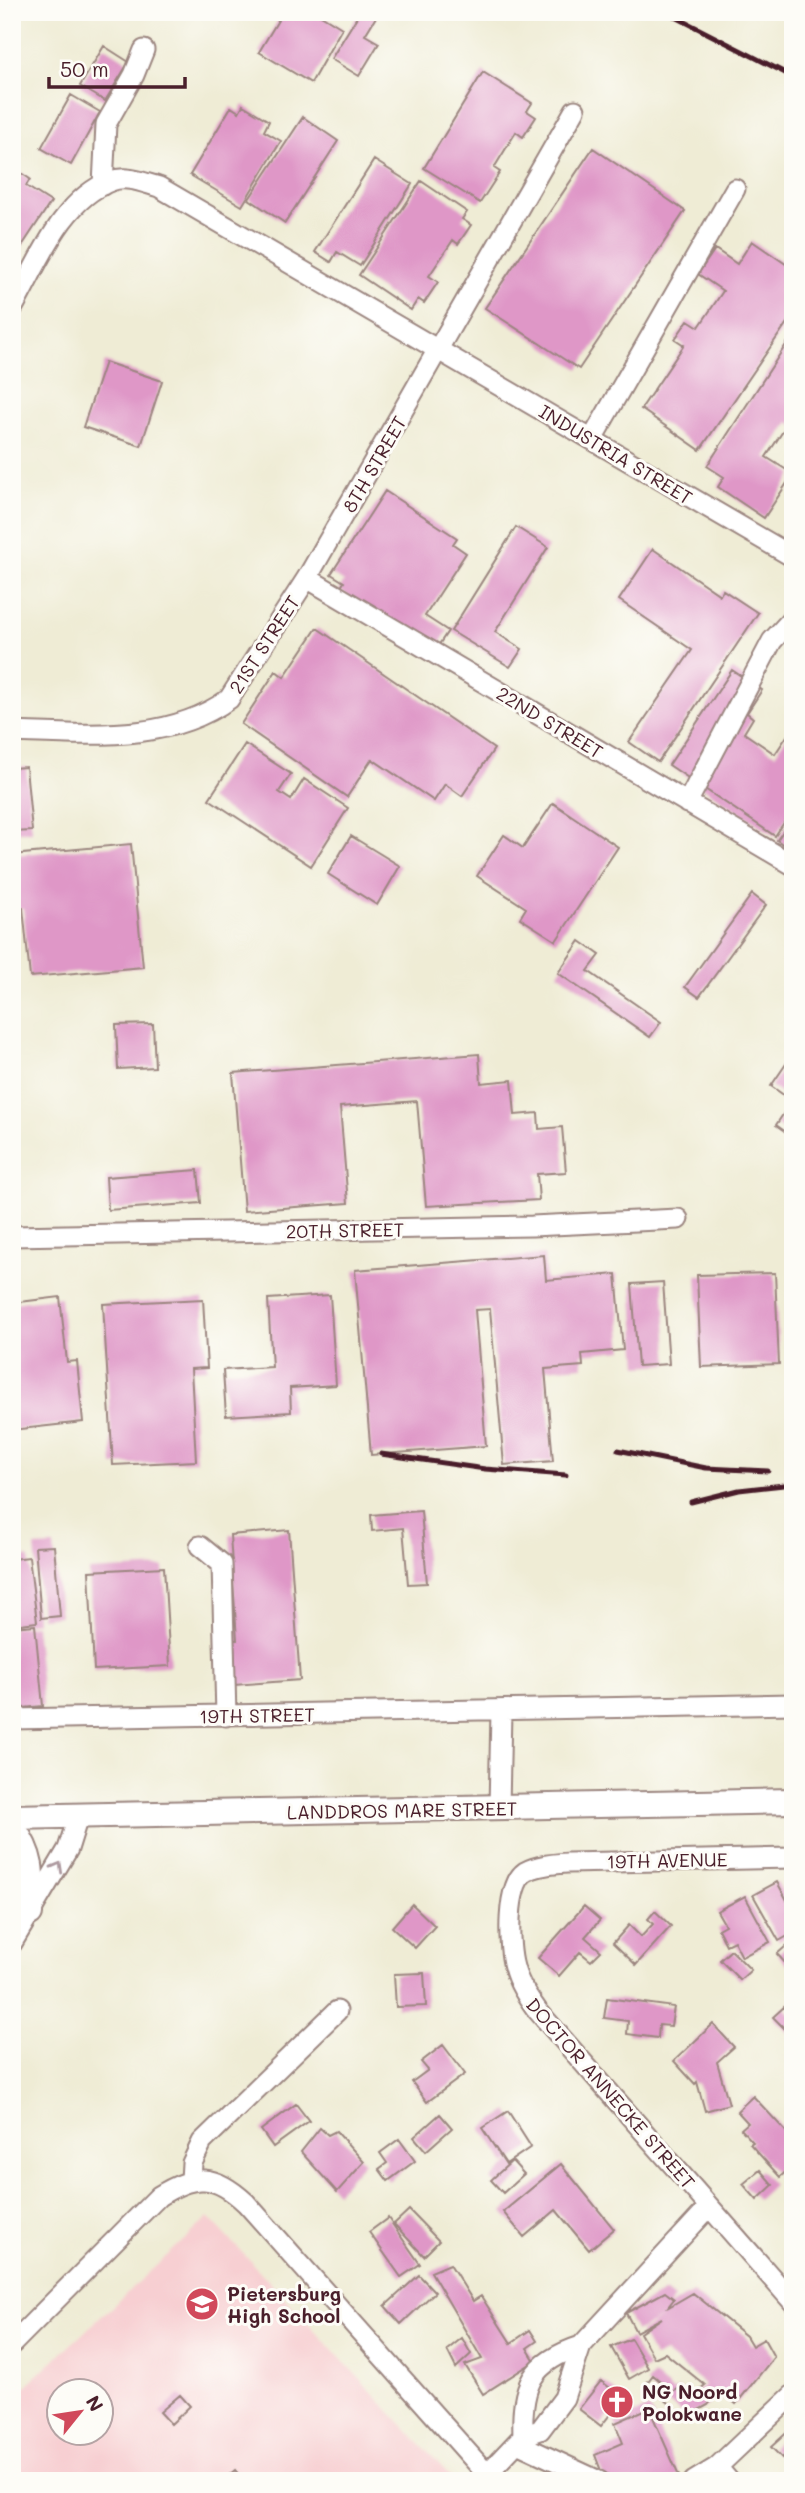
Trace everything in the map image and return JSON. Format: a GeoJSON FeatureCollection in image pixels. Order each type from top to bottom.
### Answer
{"type":"FeatureCollection","features":[{"type":"Feature","properties":{"kind":"main road","name":"LANDDROS MARE STREET"},"geometry":{"type":"LineString","coordinates":[[12,1817],[793,1801]]}},
{"type":"Feature","properties":{"kind":"main road"},"geometry":{"type":"LineString","coordinates":[[12,1826],[23,1841],[32,1864],[30,1913]]}},
{"type":"Feature","properties":{"kind":"street"},"geometry":{"type":"LineString","coordinates":[[12,309],[67,214],[89,193],[103,185],[106,124],[134,75],[144,50]]}},
{"type":"Feature","properties":{"kind":"street","name":"8TH STREET"},"geometry":{"type":"LineString","coordinates":[[307,578],[440,350],[575,110]]}},
{"type":"Feature","properties":{"kind":"street","name":"INDUSTRIA STREET"},"geometry":{"type":"LineString","coordinates":[[103,185],[112,180],[132,179],[159,187],[793,557]]}},
{"type":"Feature","properties":{"kind":"street"},"geometry":{"type":"LineString","coordinates":[[593,439],[735,189]]}},
{"type":"Feature","properties":{"kind":"street","name":"21ST STREET"},"geometry":{"type":"LineString","coordinates":[[12,733],[117,734],[183,723],[214,709],[241,684],[307,578]]}},
{"type":"Feature","properties":{"kind":"street","name":"22ND STREET"},"geometry":{"type":"LineString","coordinates":[[307,578],[793,865]]}},
{"type":"Feature","properties":{"kind":"street"},"geometry":{"type":"LineString","coordinates":[[687,803],[772,641],[785,623],[793,618]]}},
{"type":"Feature","properties":{"kind":"street","name":"20TH STREET"},"geometry":{"type":"LineString","coordinates":[[12,1236],[532,1226],[678,1219]]}},
{"type":"Feature","properties":{"kind":"street"},"geometry":{"type":"LineString","coordinates":[[200,1546],[222,1564],[226,1716]]}},
{"type":"Feature","properties":{"kind":"street","name":"19TH STREET"},"geometry":{"type":"LineString","coordinates":[[12,1719],[793,1704]]}},
{"type":"Feature","properties":{"kind":"street"},"geometry":{"type":"LineString","coordinates":[[499,1808],[501,1711]]}},
{"type":"Feature","properties":{"kind":"street"},"geometry":{"type":"LineString","coordinates":[[12,1943],[68,1849],[78,1817]]}},
{"type":"Feature","properties":{"kind":"street","name":"19TH AVENUE"},"geometry":{"type":"LineString","coordinates":[[542,1866],[568,1863],[793,1858]]}},
{"type":"Feature","properties":{"kind":"street","name":"DOCTOR ANNECKE STREET"},"geometry":{"type":"LineString","coordinates":[[542,1866],[524,1873],[516,1884],[512,1903],[510,1940],[514,1966],[523,1991],[556,2033],[793,2302]]}},
{"type":"Feature","properties":{"kind":"street"},"geometry":{"type":"LineString","coordinates":[[191,2179],[192,2163],[202,2142],[337,2011]]}},
{"type":"Feature","properties":{"kind":"street"},"geometry":{"type":"LineString","coordinates":[[12,2344],[159,2196],[191,2179],[204,2179],[230,2189],[246,2203],[490,2478],[520,2440],[540,2430],[564,2399],[581,2346],[709,2207]]}},
{"type":"Feature","properties":{"kind":"street"},"geometry":{"type":"LineString","coordinates":[[520,2440],[524,2399],[539,2365],[558,2354],[581,2346]]}},
{"type":"Feature","properties":{"kind":"street"},"geometry":{"type":"LineString","coordinates":[[694,2481],[723,2474],[793,2395]]}},
{"type":"Feature","properties":{"kind":"street"},"geometry":{"type":"LineString","coordinates":[[520,2440],[599,2481]]}},
{"type":"Feature","properties":{"kind":"shaded area","name":"Pietersburg High School"},"geometry":{"type":"Polygon","coordinates":[[[209,2217],[455,2481],[12,2481],[12,2399],[209,2217]]]}},
{"type":"Feature","properties":{"kind":"building"},"geometry":{"type":"Polygon","coordinates":[[[283,12],[316,12],[342,28],[311,83],[259,52],[283,12]]]}},
{"type":"Feature","properties":{"kind":"building"},"geometry":{"type":"Polygon","coordinates":[[[360,12],[379,12],[365,35],[379,43],[359,76],[331,59],[360,12]]]}},
{"type":"Feature","properties":{"kind":"building"},"geometry":{"type":"Polygon","coordinates":[[[104,46],[129,62],[105,101],[80,86],[104,46]]]}},
{"type":"Feature","properties":{"kind":"building"},"geometry":{"type":"Polygon","coordinates":[[[483,72],[532,103],[527,111],[536,117],[523,137],[516,132],[494,168],[500,172],[480,203],[424,168],[483,72]]]}},
{"type":"Feature","properties":{"kind":"building"},"geometry":{"type":"Polygon","coordinates":[[[71,95],[100,112],[71,165],[41,148],[71,95]]]}},
{"type":"Feature","properties":{"kind":"building"},"geometry":{"type":"Polygon","coordinates":[[[243,105],[269,121],[264,131],[281,141],[242,206],[190,175],[231,107],[239,112],[243,105]]]}},
{"type":"Feature","properties":{"kind":"building"},"geometry":{"type":"Polygon","coordinates":[[[303,117],[338,141],[285,223],[249,199],[303,117]]]}},
{"type":"Feature","properties":{"kind":"building"},"geometry":{"type":"Polygon","coordinates":[[[593,148],[685,211],[579,369],[485,308],[593,148]]]}},
{"type":"Feature","properties":{"kind":"building"},"geometry":{"type":"Polygon","coordinates":[[[374,160],[412,184],[360,266],[337,252],[331,262],[315,252],[374,160]]]}},
{"type":"Feature","properties":{"kind":"building"},"geometry":{"type":"Polygon","coordinates":[[[12,167],[30,179],[26,186],[51,202],[12,261],[12,167]]]}},
{"type":"Feature","properties":{"kind":"building"},"geometry":{"type":"Polygon","coordinates":[[[421,181],[467,212],[462,219],[471,225],[458,244],[453,240],[429,276],[438,282],[424,303],[418,299],[411,310],[359,275],[421,181]]]}},
{"type":"Feature","properties":{"kind":"building"},"geometry":{"type":"Polygon","coordinates":[[[752,241],[793,269],[793,314],[700,450],[641,409],[684,345],[675,339],[688,320],[699,327],[723,291],[698,274],[715,249],[737,264],[752,241]]]}},
{"type":"Feature","properties":{"kind":"building"},"geometry":{"type":"Polygon","coordinates":[[[793,334],[793,425],[789,422],[766,457],[793,474],[764,518],[718,487],[724,477],[707,466],[793,334]]]}},
{"type":"Feature","properties":{"kind":"building"},"geometry":{"type":"Polygon","coordinates":[[[105,362],[162,381],[141,446],[83,427],[105,362]]]}},
{"type":"Feature","properties":{"kind":"building"},"geometry":{"type":"Polygon","coordinates":[[[385,491],[457,538],[453,544],[466,553],[425,616],[448,631],[434,652],[339,590],[344,582],[331,574],[385,491]]]}},
{"type":"Feature","properties":{"kind":"building"},"geometry":{"type":"Polygon","coordinates":[[[516,527],[548,547],[495,632],[522,649],[510,667],[451,631],[516,527]]]}},
{"type":"Feature","properties":{"kind":"building"},"geometry":{"type":"Polygon","coordinates":[[[653,549],[720,595],[723,590],[758,613],[658,762],[629,742],[692,650],[619,600],[653,549]]]}},
{"type":"Feature","properties":{"kind":"building"},"geometry":{"type":"Polygon","coordinates":[[[317,628],[494,749],[462,796],[445,784],[434,801],[372,759],[347,797],[241,724],[276,671],[284,677],[317,628]]]}},
{"type":"Feature","properties":{"kind":"building"},"geometry":{"type":"Polygon","coordinates":[[[732,670],[762,690],[747,713],[753,718],[744,733],[775,754],[789,733],[793,735],[793,809],[775,836],[669,765],[732,670]]]}},
{"type":"Feature","properties":{"kind":"building"},"geometry":{"type":"Polygon","coordinates":[[[245,744],[291,774],[279,792],[291,800],[304,779],[348,808],[311,866],[209,799],[245,744]]]}},
{"type":"Feature","properties":{"kind":"building"},"geometry":{"type":"Polygon","coordinates":[[[26,767],[32,831],[12,832],[12,768],[26,767]]]}},
{"type":"Feature","properties":{"kind":"building"},"geometry":{"type":"Polygon","coordinates":[[[553,803],[618,847],[556,941],[520,918],[526,908],[477,876],[504,835],[523,848],[553,803]]]}},
{"type":"Feature","properties":{"kind":"building"},"geometry":{"type":"Polygon","coordinates":[[[793,817],[793,852],[777,840],[793,817]]]}},
{"type":"Feature","properties":{"kind":"building"},"geometry":{"type":"Polygon","coordinates":[[[351,836],[400,866],[377,905],[328,874],[351,836]]]}},
{"type":"Feature","properties":{"kind":"building"},"geometry":{"type":"Polygon","coordinates":[[[131,844],[143,967],[30,977],[23,908],[12,909],[12,855],[131,844]]]}},
{"type":"Feature","properties":{"kind":"building"},"geometry":{"type":"Polygon","coordinates":[[[752,894],[766,905],[699,997],[685,987],[752,894]]]}},
{"type":"Feature","properties":{"kind":"building"},"geometry":{"type":"Polygon","coordinates":[[[580,941],[600,955],[588,971],[661,1022],[650,1037],[558,973],[580,941]]]}},
{"type":"Feature","properties":{"kind":"building"},"geometry":{"type":"Polygon","coordinates":[[[153,1024],[155,1067],[118,1069],[116,1025],[153,1024]]]}},
{"type":"Feature","properties":{"kind":"building"},"geometry":{"type":"Polygon","coordinates":[[[479,1054],[481,1083],[512,1080],[515,1115],[538,1113],[539,1129],[562,1127],[566,1172],[537,1174],[539,1200],[426,1206],[417,1101],[340,1107],[348,1203],[244,1211],[233,1073],[479,1054]]]}},
{"type":"Feature","properties":{"kind":"building"},"geometry":{"type":"Polygon","coordinates":[[[788,1061],[793,1064],[793,1137],[776,1125],[792,1101],[771,1086],[788,1061]]]}},
{"type":"Feature","properties":{"kind":"building"},"geometry":{"type":"Polygon","coordinates":[[[198,1170],[201,1203],[108,1210],[106,1177],[198,1170]]]}},
{"type":"Feature","properties":{"kind":"building"},"geometry":{"type":"Polygon","coordinates":[[[544,1255],[546,1280],[616,1274],[623,1350],[582,1354],[583,1366],[545,1369],[553,1461],[504,1465],[490,1309],[475,1310],[486,1446],[371,1455],[355,1270],[544,1255]]]}},
{"type":"Feature","properties":{"kind":"building"},"geometry":{"type":"Polygon","coordinates":[[[775,1273],[779,1364],[701,1367],[697,1275],[775,1273]]]}},
{"type":"Feature","properties":{"kind":"building"},"geometry":{"type":"Polygon","coordinates":[[[663,1282],[669,1364],[638,1366],[632,1284],[663,1282]]]}},
{"type":"Feature","properties":{"kind":"building"},"geometry":{"type":"Polygon","coordinates":[[[330,1295],[336,1385],[290,1388],[291,1412],[226,1416],[223,1370],[272,1367],[268,1299],[330,1295]]]}},
{"type":"Feature","properties":{"kind":"building"},"geometry":{"type":"Polygon","coordinates":[[[60,1297],[67,1362],[77,1361],[83,1422],[12,1430],[12,1303],[60,1297]]]}},
{"type":"Feature","properties":{"kind":"building"},"geometry":{"type":"Polygon","coordinates":[[[203,1299],[207,1368],[191,1369],[196,1461],[113,1465],[103,1304],[203,1299]]]}},
{"type":"Feature","properties":{"kind":"building"},"geometry":{"type":"Polygon","coordinates":[[[421,1511],[427,1583],[408,1584],[403,1528],[372,1531],[371,1515],[421,1511]]]}},
{"type":"Feature","properties":{"kind":"building"},"geometry":{"type":"Polygon","coordinates":[[[289,1530],[300,1680],[234,1685],[231,1640],[237,1640],[230,1535],[289,1530]]]}},
{"type":"Feature","properties":{"kind":"building"},"geometry":{"type":"Polygon","coordinates":[[[54,1546],[60,1616],[41,1618],[35,1547],[54,1546]]]}},
{"type":"Feature","properties":{"kind":"building"},"geometry":{"type":"Polygon","coordinates":[[[29,1557],[37,1622],[12,1625],[12,1559],[29,1557]]]}},
{"type":"Feature","properties":{"kind":"building"},"geometry":{"type":"Polygon","coordinates":[[[164,1567],[170,1666],[94,1670],[89,1571],[164,1567]]]}},
{"type":"Feature","properties":{"kind":"building"},"geometry":{"type":"Polygon","coordinates":[[[35,1625],[43,1706],[12,1709],[12,1627],[35,1625]]]}},
{"type":"Feature","properties":{"kind":"building"},"geometry":{"type":"Polygon","coordinates":[[[777,1882],[793,1911],[793,1933],[779,1941],[753,1895],[777,1882]]]}},
{"type":"Feature","properties":{"kind":"building"},"geometry":{"type":"Polygon","coordinates":[[[745,1896],[770,1942],[742,1957],[734,1941],[726,1945],[718,1929],[725,1925],[717,1911],[745,1896]]]}},
{"type":"Feature","properties":{"kind":"building"},"geometry":{"type":"Polygon","coordinates":[[[412,1904],[435,1926],[415,1948],[392,1927],[412,1904]]]}},
{"type":"Feature","properties":{"kind":"building"},"geometry":{"type":"Polygon","coordinates":[[[584,1906],[600,1920],[585,1937],[601,1951],[591,1961],[580,1952],[559,1976],[538,1958],[584,1906]]]}},
{"type":"Feature","properties":{"kind":"building"},"geometry":{"type":"Polygon","coordinates":[[[655,1911],[671,1926],[636,1965],[613,1943],[629,1925],[641,1937],[653,1924],[648,1919],[655,1911]]]}},
{"type":"Feature","properties":{"kind":"building"},"geometry":{"type":"Polygon","coordinates":[[[793,1940],[793,1960],[787,1965],[777,1954],[793,1940]]]}},
{"type":"Feature","properties":{"kind":"building"},"geometry":{"type":"Polygon","coordinates":[[[731,1950],[751,1970],[740,1980],[720,1960],[731,1950]]]}},
{"type":"Feature","properties":{"kind":"building"},"geometry":{"type":"Polygon","coordinates":[[[424,1973],[426,2006],[396,2007],[394,1974],[424,1973]]]}},
{"type":"Feature","properties":{"kind":"building"},"geometry":{"type":"Polygon","coordinates":[[[607,1998],[674,2007],[671,2026],[659,2025],[658,2038],[627,2034],[628,2021],[604,2018],[607,1998]]]}},
{"type":"Feature","properties":{"kind":"building"},"geometry":{"type":"Polygon","coordinates":[[[784,2007],[793,2016],[793,2037],[773,2017],[784,2007]]]}},
{"type":"Feature","properties":{"kind":"building"},"geometry":{"type":"Polygon","coordinates":[[[713,2024],[734,2047],[717,2062],[729,2104],[705,2111],[697,2082],[695,2084],[674,2061],[713,2024]]]}},
{"type":"Feature","properties":{"kind":"building"},"geometry":{"type":"Polygon","coordinates":[[[443,2045],[465,2074],[427,2102],[412,2082],[428,2070],[421,2062],[443,2045]]]}},
{"type":"Feature","properties":{"kind":"building"},"geometry":{"type":"Polygon","coordinates":[[[753,2096],[790,2136],[793,2134],[793,2165],[780,2177],[750,2144],[753,2142],[741,2129],[748,2123],[737,2111],[753,2096]]]}},
{"type":"Feature","properties":{"kind":"building"},"geometry":{"type":"Polygon","coordinates":[[[296,2104],[309,2121],[273,2147],[261,2130],[296,2104]]]}},
{"type":"Feature","properties":{"kind":"building"},"geometry":{"type":"Polygon","coordinates":[[[508,2111],[531,2147],[506,2164],[482,2128],[508,2111]]]}},
{"type":"Feature","properties":{"kind":"building"},"geometry":{"type":"Polygon","coordinates":[[[440,2114],[452,2128],[426,2151],[414,2137],[440,2114]]]}},
{"type":"Feature","properties":{"kind":"building"},"geometry":{"type":"Polygon","coordinates":[[[320,2128],[328,2135],[336,2131],[364,2162],[337,2192],[301,2152],[320,2128]]]}},
{"type":"Feature","properties":{"kind":"building"},"geometry":{"type":"Polygon","coordinates":[[[399,2139],[415,2161],[388,2181],[379,2169],[387,2163],[380,2153],[399,2139]]]}},
{"type":"Feature","properties":{"kind":"building"},"geometry":{"type":"Polygon","coordinates":[[[512,2161],[524,2174],[503,2193],[491,2180],[512,2161]]]}},
{"type":"Feature","properties":{"kind":"building"},"geometry":{"type":"Polygon","coordinates":[[[561,2164],[614,2229],[589,2250],[556,2210],[524,2237],[503,2212],[561,2164]]]}},
{"type":"Feature","properties":{"kind":"building"},"geometry":{"type":"Polygon","coordinates":[[[760,2170],[773,2185],[757,2200],[743,2184],[760,2170]]]}},
{"type":"Feature","properties":{"kind":"building"},"geometry":{"type":"Polygon","coordinates":[[[409,2210],[439,2241],[424,2256],[394,2224],[409,2210]]]}},
{"type":"Feature","properties":{"kind":"building"},"geometry":{"type":"Polygon","coordinates":[[[388,2218],[420,2264],[401,2277],[369,2232],[388,2218]]]}},
{"type":"Feature","properties":{"kind":"building"},"geometry":{"type":"Polygon","coordinates":[[[450,2264],[473,2301],[481,2296],[511,2343],[530,2330],[537,2341],[527,2348],[535,2361],[483,2394],[465,2365],[482,2359],[431,2272],[450,2264]]]}},
{"type":"Feature","properties":{"kind":"building"},"geometry":{"type":"Polygon","coordinates":[[[419,2275],[435,2292],[401,2324],[385,2306],[419,2275]]]}},
{"type":"Feature","properties":{"kind":"building"},"geometry":{"type":"Polygon","coordinates":[[[665,2292],[674,2299],[667,2308],[693,2293],[746,2336],[752,2346],[764,2339],[774,2357],[736,2404],[720,2390],[708,2405],[686,2417],[646,2384],[653,2375],[673,2392],[678,2389],[690,2398],[705,2385],[665,2353],[654,2358],[640,2333],[662,2318],[636,2332],[626,2313],[665,2292]]]}},
{"type":"Feature","properties":{"kind":"building"},"geometry":{"type":"Polygon","coordinates":[[[462,2338],[471,2354],[456,2368],[447,2350],[462,2338]]]}},
{"type":"Feature","properties":{"kind":"building"},"geometry":{"type":"Polygon","coordinates":[[[631,2339],[648,2368],[629,2379],[611,2347],[631,2339]]]}},
{"type":"Feature","properties":{"kind":"building"},"geometry":{"type":"Polygon","coordinates":[[[601,2381],[623,2398],[601,2426],[579,2409],[601,2381]]]}},
{"type":"Feature","properties":{"kind":"building"},"geometry":{"type":"Polygon","coordinates":[[[180,2395],[190,2406],[171,2424],[160,2412],[180,2395]]]}},
{"type":"Feature","properties":{"kind":"building"},"geometry":{"type":"Polygon","coordinates":[[[649,2408],[679,2476],[668,2481],[605,2481],[595,2455],[623,2443],[615,2423],[649,2408]]]}},
{"type":"Feature","properties":{"kind":"building"},"geometry":{"type":"Polygon","coordinates":[[[793,2427],[793,2448],[782,2458],[771,2447],[793,2427]]]}},
{"type":"Feature","properties":{"kind":"building"},"geometry":{"type":"Polygon","coordinates":[[[235,2470],[244,2481],[222,2481],[235,2470]]]}},
{"type":"Feature","properties":{"kind":"railway"},"geometry":{"type":"LineString","coordinates":[[666,12],[793,77]]}},
{"type":"Feature","properties":{"kind":"railway"},"geometry":{"type":"LineString","coordinates":[[618,1450],[706,1468],[768,1471]]}},
{"type":"Feature","properties":{"kind":"railway"},"geometry":{"type":"LineString","coordinates":[[381,1454],[485,1469],[566,1475]]}},
{"type":"Feature","properties":{"kind":"railway"},"geometry":{"type":"LineString","coordinates":[[691,1502],[739,1490],[793,1484]]}},
{"type":"Feature","properties":{"kind":"place","name":"Pietersburg High School"},"geometry":{"type":"Point","coordinates":[202,2304]}},
{"type":"Feature","properties":{"kind":"place","name":"NG Noord Polokwane"},"geometry":{"type":"Point","coordinates":[617,2402]}}]}
